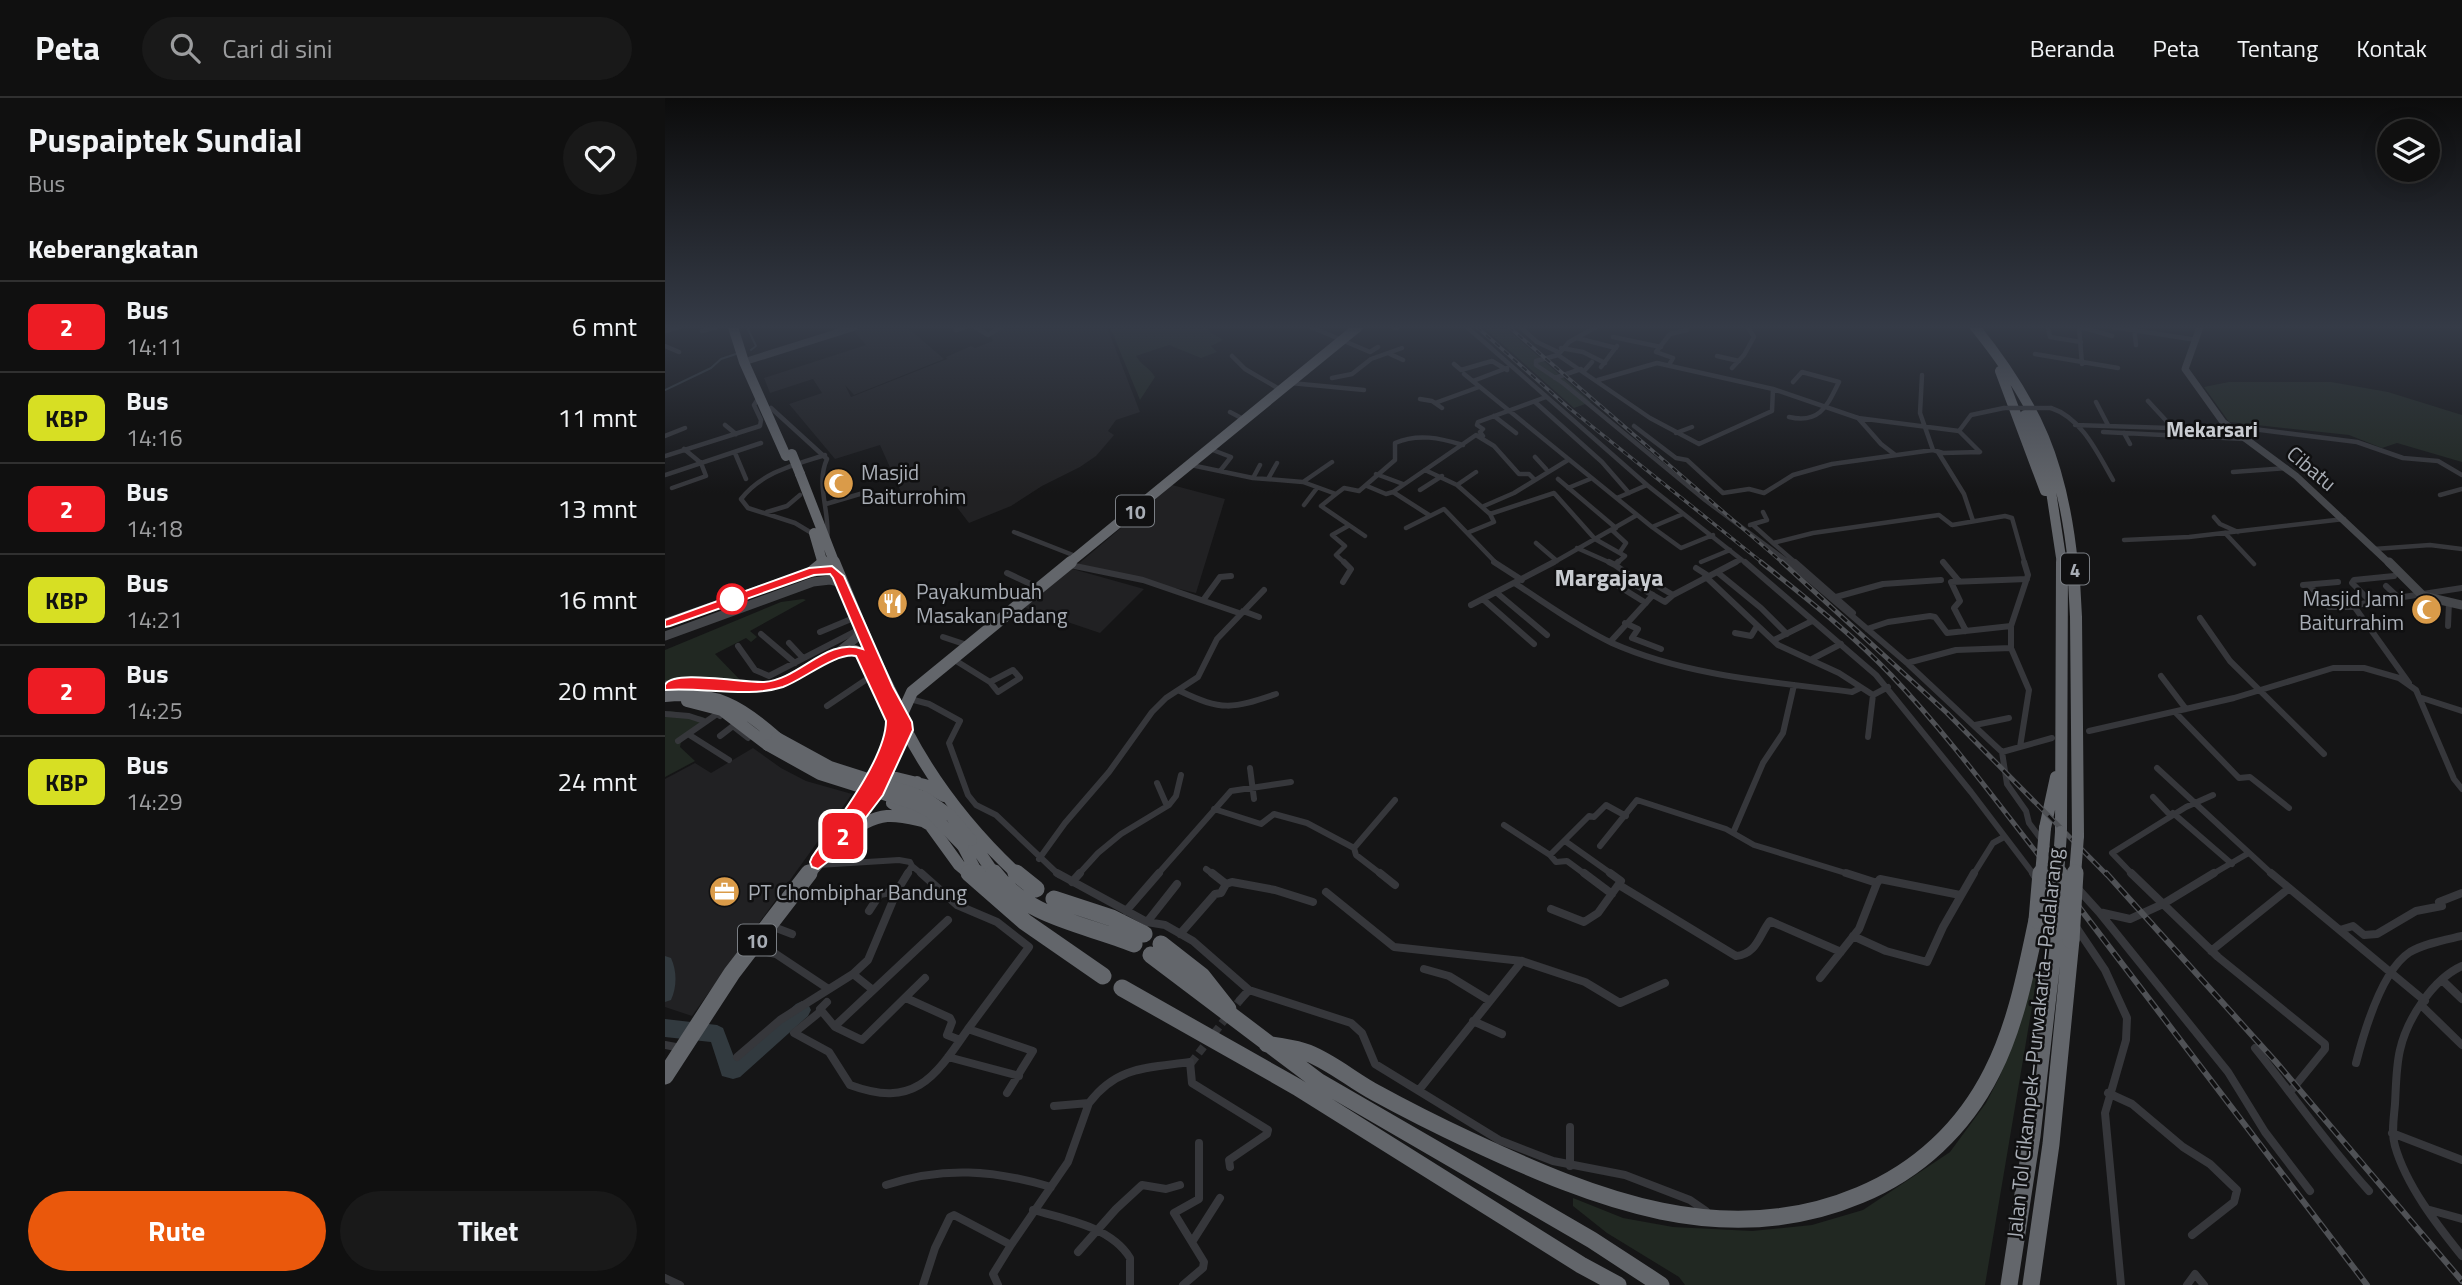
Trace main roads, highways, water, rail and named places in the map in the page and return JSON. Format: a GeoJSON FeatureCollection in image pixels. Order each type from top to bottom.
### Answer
{"type":"FeatureCollection","features":[{"type":"Feature","properties":{"kind":"highway"},"geometry":{"type":"LineString","coordinates":[[754,382],[789,455]]}},
{"type":"Feature","properties":{"kind":"highway"},"geometry":{"type":"LineString","coordinates":[[760,382],[858,623],[889,692],[902,714],[906,730],[936,780],[1012,872],[1037,889]]}},
{"type":"Feature","properties":{"kind":"highway","name":"10"},"geometry":{"type":"LineString","coordinates":[[909,696],[1292,382]]}},
{"type":"Feature","properties":{"kind":"highway","name":"Jalan Tol Cikampek–Purwakarta–Padalarang"},"geometry":{"type":"LineString","coordinates":[[2006,382],[2033,430],[2045,459],[2058,514],[2064,589],[2057,743],[2063,937],[2051,1144],[2031,1285]]}},
{"type":"Feature","properties":{"kind":"highway","name":"Jalan Tol Cikampek–Purwakarta–Padalarang"},"geometry":{"type":"LineString","coordinates":[[2009,1285],[2078,836],[2076,579],[2065,496],[2043,431],[2017,382]]}},
{"type":"Feature","properties":{"kind":"highway"},"geometry":{"type":"LineString","coordinates":[[796,475],[800,495],[824,563],[813,571]]}},
{"type":"Feature","properties":{"kind":"highway","name":"10"},"geometry":{"type":"LineString","coordinates":[[855,651],[863,654],[893,721],[881,774]]}},
{"type":"Feature","properties":{"kind":"highway"},"geometry":{"type":"LineString","coordinates":[[889,692],[909,696],[902,714]]}},
{"type":"Feature","properties":{"kind":"highway"},"geometry":{"type":"LineString","coordinates":[[665,696],[709,695],[726,699],[745,710],[790,761],[818,775],[915,804],[930,812],[967,843],[1013,895],[1067,923],[1110,933],[1142,933]]}},
{"type":"Feature","properties":{"kind":"highway"},"geometry":{"type":"LineString","coordinates":[[665,702],[701,702],[729,712],[773,741]]}},
{"type":"Feature","properties":{"kind":"highway","name":"10"},"geometry":{"type":"LineString","coordinates":[[665,1076],[751,948],[858,810],[906,730]]}},
{"type":"Feature","properties":{"kind":"highway"},"geometry":{"type":"LineString","coordinates":[[1267,1044],[1306,1052],[1371,1090],[1472,1141],[1613,1201],[1694,1219],[1738,1222],[1782,1219],[1826,1211],[1870,1192],[1917,1164],[1942,1141],[1982,1091],[2001,1054],[2018,1001],[2037,920],[2045,828],[2057,743]]}},
{"type":"Feature","properties":{"kind":"highway"},"geometry":{"type":"LineString","coordinates":[[881,774],[933,788],[955,803]]}},
{"type":"Feature","properties":{"kind":"highway"},"geometry":{"type":"LineString","coordinates":[[917,782],[896,791],[891,800],[897,807],[926,822],[959,865],[1025,922],[1103,976]]}},
{"type":"Feature","properties":{"kind":"highway"},"geometry":{"type":"LineString","coordinates":[[858,810],[926,822]]}},
{"type":"Feature","properties":{"kind":"highway"},"geometry":{"type":"LineString","coordinates":[[822,857],[865,824],[887,816],[901,816]]}},
{"type":"Feature","properties":{"kind":"highway"},"geometry":{"type":"LineString","coordinates":[[967,843],[984,888]]}},
{"type":"Feature","properties":{"kind":"highway"},"geometry":{"type":"LineString","coordinates":[[1054,899],[1112,918],[1142,933]]}},
{"type":"Feature","properties":{"kind":"highway"},"geometry":{"type":"LineString","coordinates":[[1156,949],[1236,1021],[1318,1081],[1591,1240],[1661,1285]]}},
{"type":"Feature","properties":{"kind":"highway"},"geometry":{"type":"LineString","coordinates":[[1122,988],[1299,1087],[1581,1265],[1618,1285]]}},
{"type":"Feature","properties":{"kind":"highway"},"geometry":{"type":"LineString","coordinates":[[1581,1265],[1601,1285]]}},
{"type":"Feature","properties":{"kind":"main road"},"geometry":{"type":"LineString","coordinates":[[665,623],[813,571]]}},
{"type":"Feature","properties":{"kind":"main road"},"geometry":{"type":"LineString","coordinates":[[665,636],[813,582],[840,579]]}},
{"type":"Feature","properties":{"kind":"main road"},"geometry":{"type":"LineString","coordinates":[[809,668],[851,643],[858,623]]}},
{"type":"Feature","properties":{"kind":"main road"},"geometry":{"type":"LineString","coordinates":[[665,685],[692,683],[766,687],[840,652],[855,651]]}},
{"type":"Feature","properties":{"kind":"waterway"},"geometry":{"type":"LineString","coordinates":[[665,390],[681,382]]}},
{"type":"Feature","properties":{"kind":"waterway"},"geometry":{"type":"LineString","coordinates":[[665,964],[665,994]]}},
{"type":"Feature","properties":{"kind":"waterway"},"geometry":{"type":"LineString","coordinates":[[665,1028],[717,1034],[729,1069],[733,1070],[802,1010]]}},
{"type":"Feature","properties":{"kind":"tunnel"},"geometry":{"type":"LineString","coordinates":[[1191,1063],[1240,1000]]}},
{"type":"Feature","properties":{"kind":"railway"},"geometry":{"type":"LineString","coordinates":[[1540,382],[1764,564]]}},
{"type":"Feature","properties":{"kind":"railway"},"geometry":{"type":"LineString","coordinates":[[1573,382],[1784,564]]}},
{"type":"Feature","properties":{"kind":"railway"},"geometry":{"type":"LineString","coordinates":[[1761,562],[1845,631],[1891,675],[1955,748],[2054,875]]}},
{"type":"Feature","properties":{"kind":"railway"},"geometry":{"type":"LineString","coordinates":[[1782,562],[1947,713],[2107,875]]}},
{"type":"Feature","properties":{"kind":"railway"},"geometry":{"type":"LineString","coordinates":[[2053,873],[2367,1285]]}},
{"type":"Feature","properties":{"kind":"railway"},"geometry":{"type":"LineString","coordinates":[[2106,873],[2276,1062],[2462,1281]]}},
{"type":"Feature","properties":{"kind":"place","name":"Masjid Baiturrohim"},"geometry":{"type":"Point","coordinates":[838,484]}},
{"type":"Feature","properties":{"kind":"place","name":"Payakumbuah Masakan Padang"},"geometry":{"type":"Point","coordinates":[893,603]}},
{"type":"Feature","properties":{"kind":"place","name":"Masjid Jami Baiturrahim"},"geometry":{"type":"Point","coordinates":[2427,610]}},
{"type":"Feature","properties":{"kind":"place","name":"PT Chombiphar Bandung"},"geometry":{"type":"Point","coordinates":[725,892]}},
{"type":"Feature","properties":{"kind":"district","name":"Mekarsari"},"geometry":{"type":"Point","coordinates":[2212,429]}},
{"type":"Feature","properties":{"kind":"district","name":"Margajaya"},"geometry":{"type":"Point","coordinates":[1609,577]}}]}
